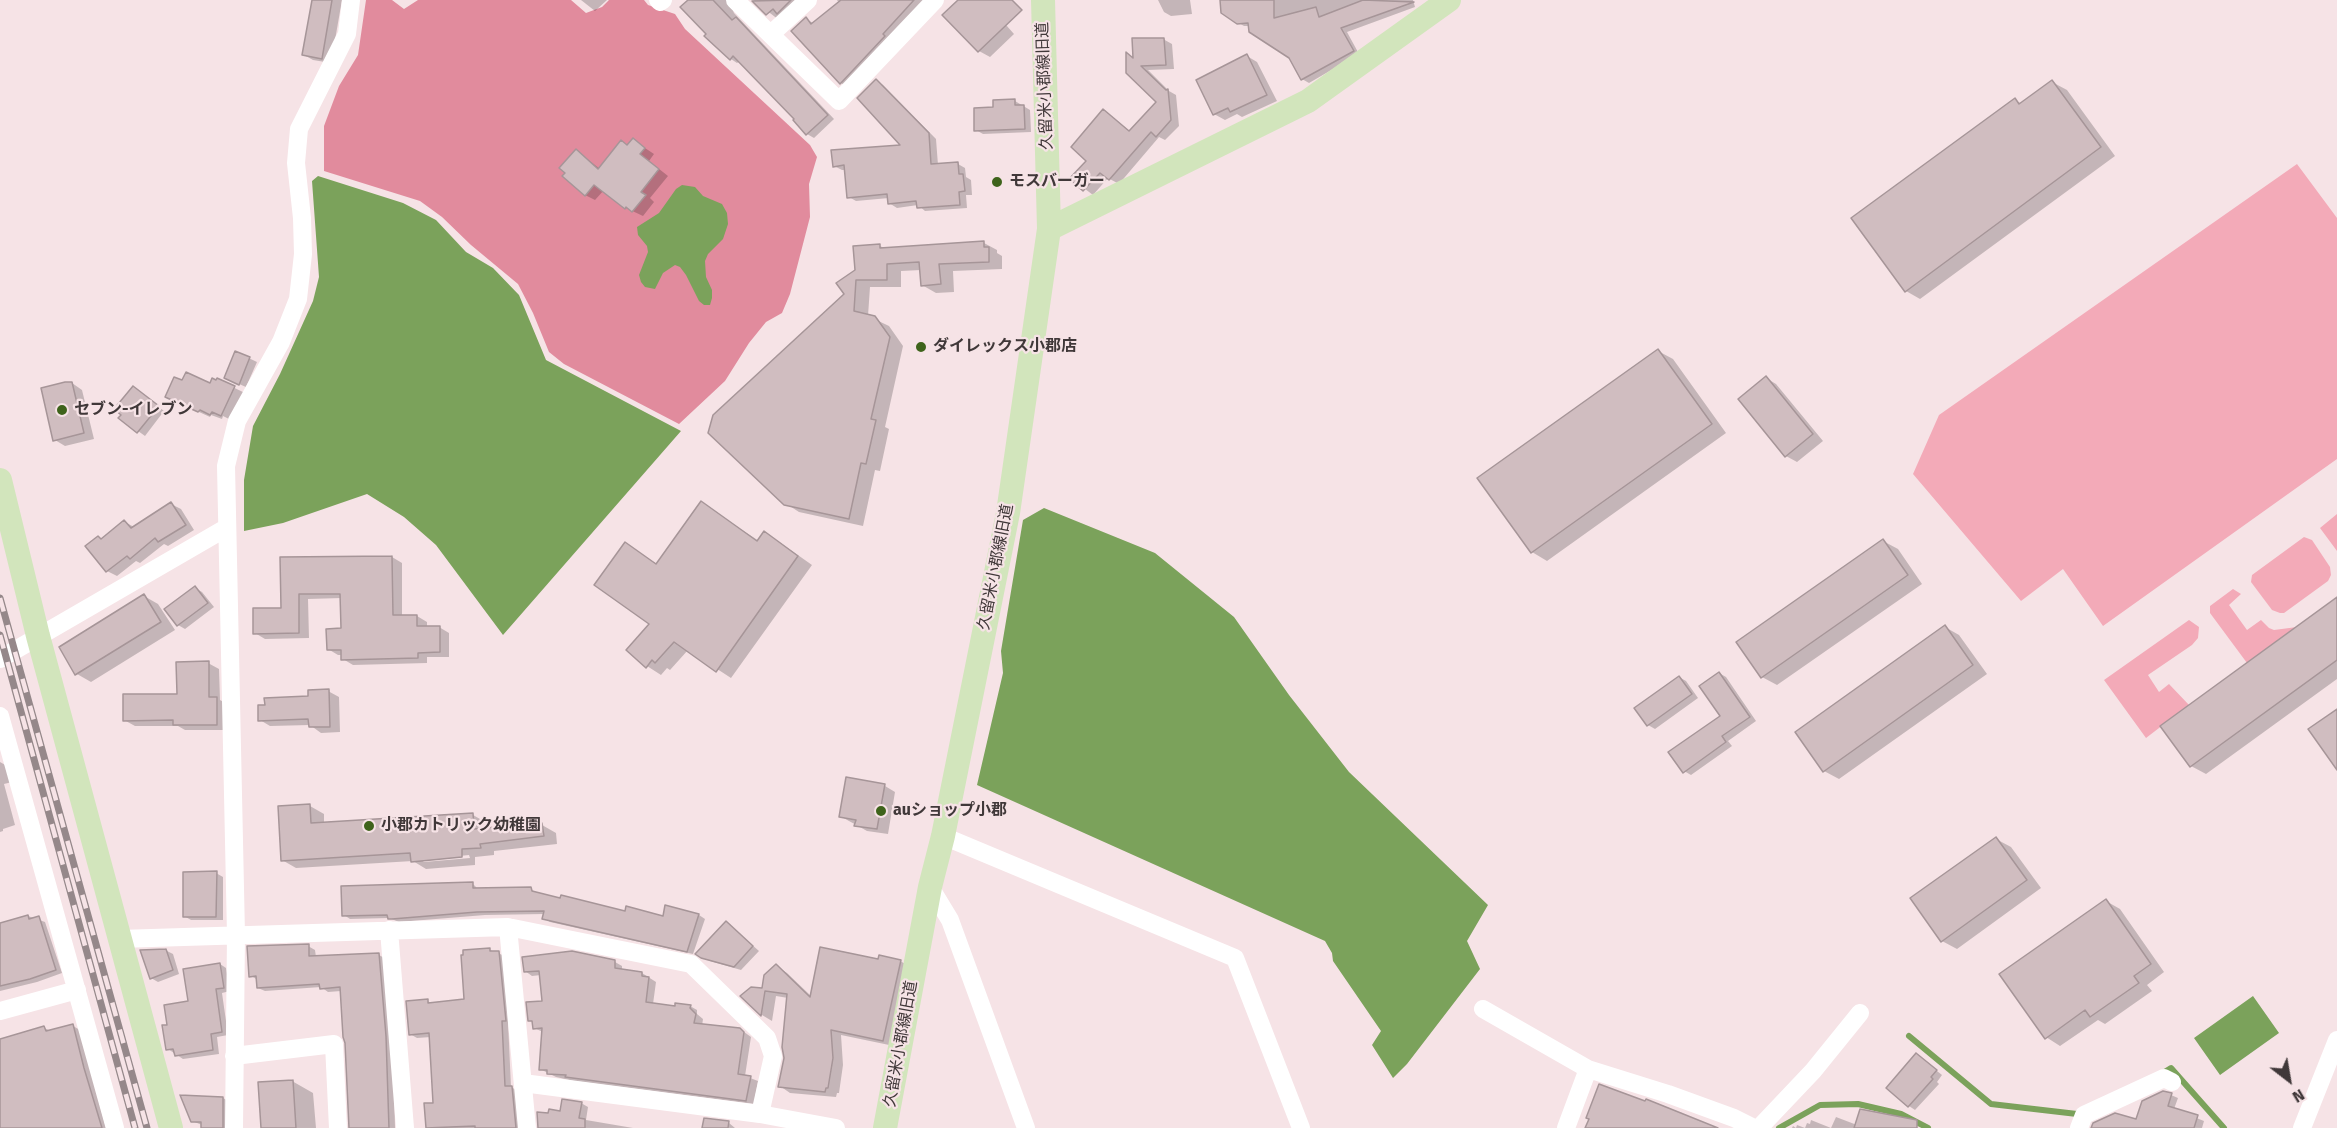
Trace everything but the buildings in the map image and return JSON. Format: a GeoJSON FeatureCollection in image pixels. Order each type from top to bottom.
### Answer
{"type":"FeatureCollection","features":[{"type":"Feature","properties":{"kind":"street"},"geometry":{"type":"LineString","coordinates":[[234,1128],[236,935],[226,465],[237,422],[280,342],[298,299],[303,254],[296,163],[299,129],[347,34],[351,0]]}},
{"type":"Feature","properties":{"kind":"street"},"geometry":{"type":"LineString","coordinates":[[658,0],[660,2],[663,0]]}},
{"type":"Feature","properties":{"kind":"street"},"geometry":{"type":"LineString","coordinates":[[735,0],[839,101],[936,0]]}},
{"type":"Feature","properties":{"kind":"street"},"geometry":{"type":"LineString","coordinates":[[771,34],[808,0]]}},
{"type":"Feature","properties":{"kind":"street","name":"久留米小郡線旧道"},"geometry":{"type":"LineString","coordinates":[[885,1128],[930,887],[943,836],[1008,513],[1049,228],[1043,0]]}},
{"type":"Feature","properties":{"kind":"street"},"geometry":{"type":"LineString","coordinates":[[1049,228],[1308,101],[1436,4]]}},
{"type":"Feature","properties":{"kind":"street"},"geometry":{"type":"LineString","coordinates":[[0,480],[38,636],[171,1128]]}},
{"type":"Feature","properties":{"kind":"street"},"geometry":{"type":"LineString","coordinates":[[0,659],[226,528]]}},
{"type":"Feature","properties":{"kind":"street"},"geometry":{"type":"LineString","coordinates":[[0,717],[116,1128]]}},
{"type":"Feature","properties":{"kind":"street"},"geometry":{"type":"LineString","coordinates":[[943,836],[1235,958],[1301,1128]]}},
{"type":"Feature","properties":{"kind":"street"},"geometry":{"type":"LineString","coordinates":[[930,887],[950,920],[1026,1128]]}},
{"type":"Feature","properties":{"kind":"street"},"geometry":{"type":"LineString","coordinates":[[119,939],[508,927],[691,964],[767,1038],[773,1056],[760,1114]]}},
{"type":"Feature","properties":{"kind":"street"},"geometry":{"type":"LineString","coordinates":[[508,927],[527,1128]]}},
{"type":"Feature","properties":{"kind":"street"},"geometry":{"type":"LineString","coordinates":[[389,930],[405,1128]]}},
{"type":"Feature","properties":{"kind":"street"},"geometry":{"type":"LineString","coordinates":[[0,1011],[77,990]]}},
{"type":"Feature","properties":{"kind":"street"},"geometry":{"type":"LineString","coordinates":[[1483,1009],[1588,1069],[1690,1102],[1754,1128]]}},
{"type":"Feature","properties":{"kind":"street"},"geometry":{"type":"LineString","coordinates":[[1759,1128],[1813,1071],[1860,1013]]}},
{"type":"Feature","properties":{"kind":"street"},"geometry":{"type":"LineString","coordinates":[[2302,1128],[2337,1040]]}},
{"type":"Feature","properties":{"kind":"street"},"geometry":{"type":"LineString","coordinates":[[234,1056],[334,1044],[338,1128]]}},
{"type":"Feature","properties":{"kind":"street"},"geometry":{"type":"LineString","coordinates":[[1566,1128],[1588,1069]]}},
{"type":"Feature","properties":{"kind":"street"},"geometry":{"type":"LineString","coordinates":[[2079,1128],[2084,1115],[2164,1078],[2172,1082]]}},
{"type":"Feature","properties":{"kind":"street"},"geometry":{"type":"LineString","coordinates":[[523,1083],[760,1114],[836,1128]]}},
{"type":"Feature","properties":{"kind":"shaded area"},"geometry":{"type":"Polygon","coordinates":[[[366,0],[392,0],[404,9],[418,0],[571,0],[586,13],[602,7],[609,0],[644,0],[648,5],[675,14],[685,29],[810,145],[817,157],[809,184],[810,217],[790,294],[782,313],[766,322],[749,343],[725,381],[679,424],[564,364],[549,352],[518,284],[471,245],[442,217],[420,201],[324,171],[324,126],[339,86],[358,55],[366,0]]]}},
{"type":"Feature","properties":{"kind":"shaded area"},"geometry":{"type":"Polygon","coordinates":[[[2297,164],[2337,218],[2337,459],[2103,626],[2063,569],[2021,601],[1913,474],[1939,415],[2297,164]]]}},
{"type":"Feature","properties":{"kind":"shaded area"},"geometry":{"type":"Polygon","coordinates":[[[318,176],[403,203],[436,220],[466,252],[493,268],[519,295],[546,360],[681,431],[503,635],[436,545],[404,517],[367,494],[283,523],[244,531],[244,480],[253,426],[280,374],[313,301],[319,277],[312,181],[318,176]]]}},
{"type":"Feature","properties":{"kind":"shaded area"},"geometry":{"type":"Polygon","coordinates":[[[682,185],[695,187],[703,196],[722,204],[727,213],[728,224],[723,239],[708,254],[705,261],[706,277],[712,290],[710,305],[704,305],[699,301],[680,267],[675,265],[663,273],[655,289],[645,287],[639,275],[648,252],[647,246],[638,235],[637,227],[659,213],[676,189],[682,185]]]}},
{"type":"Feature","properties":{"kind":"shaded area"},"geometry":{"type":"Polygon","coordinates":[[[1044,508],[1155,553],[1234,617],[1289,695],[1349,772],[1488,905],[1467,941],[1480,969],[1407,1064],[1393,1078],[1372,1045],[1381,1031],[1333,961],[1332,953],[1325,941],[977,785],[1003,673],[1001,651],[1023,520],[1044,508]]]}},
{"type":"Feature","properties":{"kind":"shaded area"},"geometry":{"type":"Polygon","coordinates":[[[2337,514],[2337,551],[2320,528],[2337,514]]]}},
{"type":"Feature","properties":{"kind":"shaded area"},"geometry":{"type":"Polygon","coordinates":[[[2304,537],[2312,540],[2330,567],[2331,575],[2328,581],[2284,613],[2272,610],[2251,582],[2252,575],[2304,537]]]}},
{"type":"Feature","properties":{"kind":"shaded area"},"geometry":{"type":"Polygon","coordinates":[[[2233,589],[2241,594],[2229,605],[2247,630],[2261,620],[2274,630],[2297,627],[2247,663],[2210,613],[2210,606],[2233,589]]]}},
{"type":"Feature","properties":{"kind":"shaded area"},"geometry":{"type":"Polygon","coordinates":[[[2189,620],[2199,627],[2198,638],[2192,645],[2148,675],[2159,692],[2169,684],[2189,705],[2146,738],[2104,680],[2189,620]]]}},
{"type":"Feature","properties":{"kind":"shaded area"},"geometry":{"type":"Polygon","coordinates":[[[2253,996],[2279,1033],[2220,1075],[2194,1038],[2253,996]]]}},
{"type":"Feature","properties":{"kind":"waterway"},"geometry":{"type":"LineString","coordinates":[[1909,1036],[1991,1104],[2077,1114],[2080,1112]]}},
{"type":"Feature","properties":{"kind":"waterway"},"geometry":{"type":"LineString","coordinates":[[2163,1073],[2171,1068],[2224,1128]]}},
{"type":"Feature","properties":{"kind":"waterway"},"geometry":{"type":"LineString","coordinates":[[1779,1128],[1820,1105],[1858,1104],[1901,1114],[1928,1128]]}},
{"type":"Feature","properties":{"kind":"railway"},"geometry":{"type":"LineString","coordinates":[[0,598],[147,1128]]}},
{"type":"Feature","properties":{"kind":"railway"},"geometry":{"type":"LineString","coordinates":[[0,635],[135,1128]]}},
{"type":"Feature","properties":{"kind":"place","name":"モスバーガー"},"geometry":{"type":"Point","coordinates":[997,182]}},
{"type":"Feature","properties":{"kind":"place","name":"ダイレックス小郡店"},"geometry":{"type":"Point","coordinates":[921,347]}},
{"type":"Feature","properties":{"kind":"place","name":"セブン-イレブン"},"geometry":{"type":"Point","coordinates":[62,410]}},
{"type":"Feature","properties":{"kind":"place","name":"auショップ小郡"},"geometry":{"type":"Point","coordinates":[881,811]}},
{"type":"Feature","properties":{"kind":"place","name":"小郡カトリック幼稚園"},"geometry":{"type":"Point","coordinates":[369,826]}}]}
